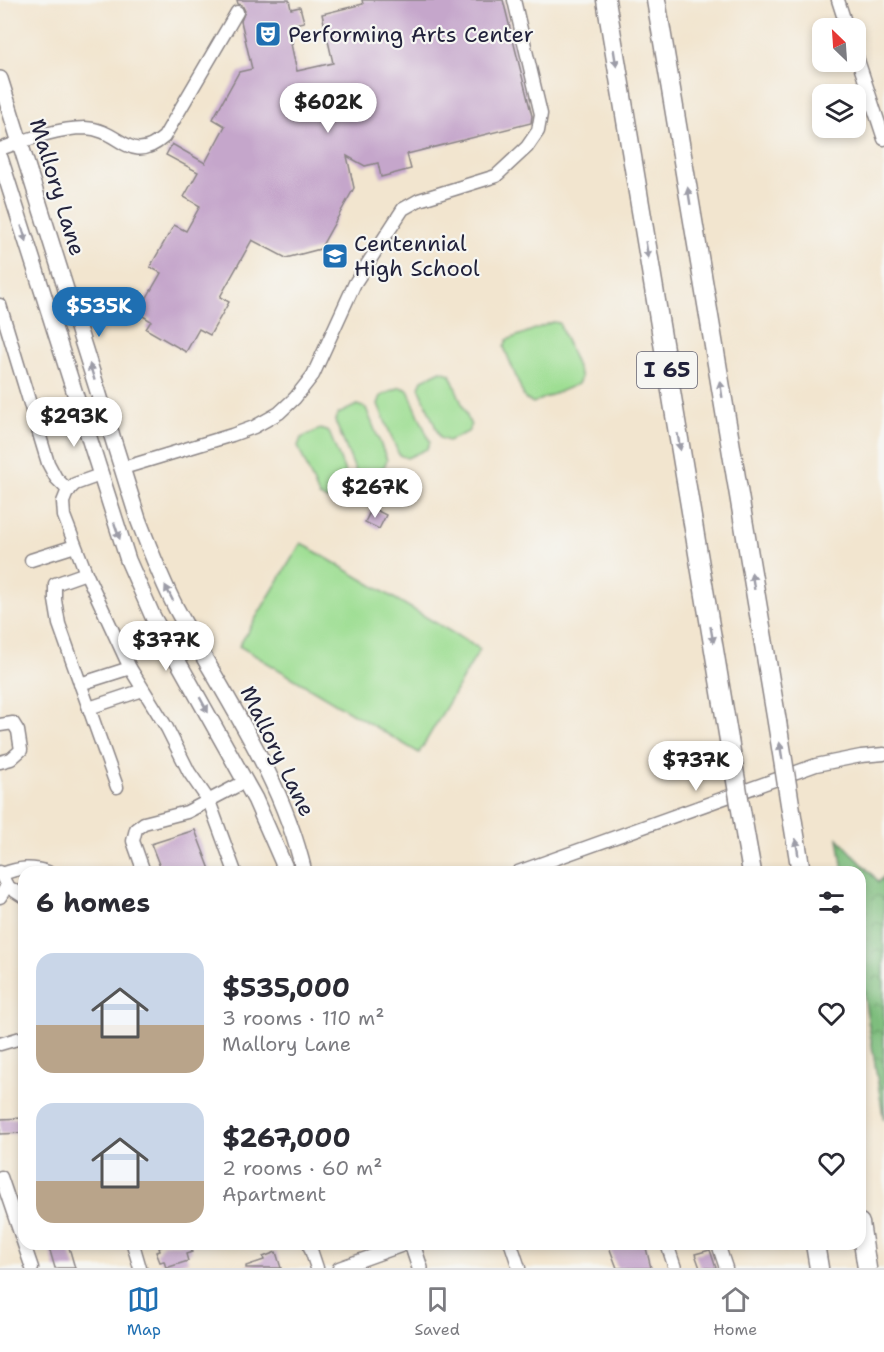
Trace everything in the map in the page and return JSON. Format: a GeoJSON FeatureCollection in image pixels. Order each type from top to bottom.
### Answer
{"type":"FeatureCollection","features":[{"type":"Feature","properties":{"kind":"highway","name":"I 65"},"geometry":{"type":"LineString","coordinates":[[606,0],[751,866]]}},
{"type":"Feature","properties":{"kind":"highway","name":"I 65"},"geometry":{"type":"LineString","coordinates":[[656,0],[800,866]]}},
{"type":"Feature","properties":{"kind":"highway"},"geometry":{"type":"LineString","coordinates":[[816,1250],[819,1268]]}},
{"type":"Feature","properties":{"kind":"highway"},"geometry":{"type":"LineString","coordinates":[[864,1250],[867,1268]]}},
{"type":"Feature","properties":{"kind":"main road","name":"Mallory Lane"},"geometry":{"type":"LineString","coordinates":[[0,79],[138,519],[160,575],[275,787],[299,850],[303,866]]}},
{"type":"Feature","properties":{"kind":"main road","name":"Mallory Lane"},"geometry":{"type":"LineString","coordinates":[[0,158],[116,526],[141,591],[153,617],[246,781],[284,866]]}},
{"type":"Feature","properties":{"kind":"main road"},"geometry":{"type":"LineString","coordinates":[[100,475],[123,468]]}},
{"type":"Feature","properties":{"kind":"main road"},"geometry":{"type":"LineString","coordinates":[[414,1250],[420,1268]]}},
{"type":"Feature","properties":{"kind":"street"},"geometry":{"type":"LineString","coordinates":[[123,468],[232,435],[254,427],[279,412],[295,398],[313,375],[355,283],[403,209],[419,200],[496,176],[528,147],[538,131],[542,114],[514,0]]}},
{"type":"Feature","properties":{"kind":"street"},"geometry":{"type":"LineString","coordinates":[[838,0],[844,18]]}},
{"type":"Feature","properties":{"kind":"street"},"geometry":{"type":"LineString","coordinates":[[0,148],[57,132],[86,128],[107,133],[128,145],[143,150],[153,147],[164,137],[237,12]]}},
{"type":"Feature","properties":{"kind":"street"},"geometry":{"type":"LineString","coordinates":[[862,72],[884,139]]}},
{"type":"Feature","properties":{"kind":"street"},"geometry":{"type":"LineString","coordinates":[[0,305],[48,463],[56,478],[69,491]]}},
{"type":"Feature","properties":{"kind":"street"},"geometry":{"type":"LineString","coordinates":[[100,475],[75,484],[63,502],[64,516],[86,573],[130,668],[167,728],[189,772],[209,801],[233,866]]}},
{"type":"Feature","properties":{"kind":"street"},"geometry":{"type":"LineString","coordinates":[[31,560],[75,546]]}},
{"type":"Feature","properties":{"kind":"street"},"geometry":{"type":"LineString","coordinates":[[86,573],[55,584],[55,600],[59,624],[117,787]]}},
{"type":"Feature","properties":{"kind":"street"},"geometry":{"type":"LineString","coordinates":[[80,684],[130,668]]}},
{"type":"Feature","properties":{"kind":"street"},"geometry":{"type":"LineString","coordinates":[[89,708],[143,690]]}},
{"type":"Feature","properties":{"kind":"street"},"geometry":{"type":"LineString","coordinates":[[0,725],[13,723],[18,731],[21,750],[10,759],[0,762]]}},
{"type":"Feature","properties":{"kind":"street"},"geometry":{"type":"LineString","coordinates":[[535,866],[816,765],[884,754]]}},
{"type":"Feature","properties":{"kind":"street"},"geometry":{"type":"LineString","coordinates":[[142,866],[133,841],[136,830],[144,824],[187,812],[246,781]]}},
{"type":"Feature","properties":{"kind":"street"},"geometry":{"type":"LineString","coordinates":[[3,877],[18,869]]}},
{"type":"Feature","properties":{"kind":"street"},"geometry":{"type":"LineString","coordinates":[[3,877],[18,891]]}},
{"type":"Feature","properties":{"kind":"street"},"geometry":{"type":"LineString","coordinates":[[0,897],[3,877]]}},
{"type":"Feature","properties":{"kind":"street"},"geometry":{"type":"LineString","coordinates":[[0,1044],[18,1039]]}},
{"type":"Feature","properties":{"kind":"street"},"geometry":{"type":"LineString","coordinates":[[1,1177],[18,1227]]}},
{"type":"Feature","properties":{"kind":"street"},"geometry":{"type":"LineString","coordinates":[[26,1250],[32,1268]]}},
{"type":"Feature","properties":{"kind":"street"},"geometry":{"type":"LineString","coordinates":[[134,1250],[140,1268]]}},
{"type":"Feature","properties":{"kind":"street"},"geometry":{"type":"LineString","coordinates":[[311,1250],[317,1268]]}},
{"type":"Feature","properties":{"kind":"street"},"geometry":{"type":"LineString","coordinates":[[339,1268],[389,1250]]}},
{"type":"Feature","properties":{"kind":"street"},"geometry":{"type":"LineString","coordinates":[[513,1250],[519,1268]]}},
{"type":"Feature","properties":{"kind":"street"},"geometry":{"type":"LineString","coordinates":[[669,1250],[675,1268]]}},
{"type":"Feature","properties":{"kind":"street"},"geometry":{"type":"LineString","coordinates":[[720,1250],[726,1268]]}},
{"type":"Feature","properties":{"kind":"green space"},"geometry":{"type":"Polygon","coordinates":[[[553,322],[559,323],[581,377],[578,384],[533,403],[525,399],[504,347],[507,340],[553,322]]]}},
{"type":"Feature","properties":{"kind":"green space"},"geometry":{"type":"Polygon","coordinates":[[[441,371],[450,374],[471,426],[468,432],[448,441],[440,438],[419,387],[422,380],[441,371]]]}},
{"type":"Feature","properties":{"kind":"green space"},"geometry":{"type":"Polygon","coordinates":[[[400,387],[408,390],[430,442],[427,449],[407,458],[399,455],[378,404],[381,396],[400,387]]]}},
{"type":"Feature","properties":{"kind":"green space"},"geometry":{"type":"Polygon","coordinates":[[[357,405],[366,408],[387,460],[384,467],[364,476],[356,472],[335,421],[338,414],[357,405]]]}},
{"type":"Feature","properties":{"kind":"green space"},"geometry":{"type":"Polygon","coordinates":[[[320,429],[329,432],[350,484],[347,491],[327,500],[319,496],[298,446],[301,438],[320,429]]]}},
{"type":"Feature","properties":{"kind":"green space"},"geometry":{"type":"Polygon","coordinates":[[[301,543],[480,649],[419,753],[239,646],[301,543]]]}},
{"type":"Feature","properties":{"kind":"green space"},"geometry":{"type":"Polygon","coordinates":[[[838,838],[864,866],[842,866],[838,838]]]}},
{"type":"Feature","properties":{"kind":"green space"},"geometry":{"type":"Polygon","coordinates":[[[866,868],[879,882],[884,876],[884,1121],[866,1008],[866,868]]]}},
{"type":"Feature","properties":{"kind":"building","name":"Centennial High School"},"geometry":{"type":"Polygon","coordinates":[[[237,0],[289,0],[291,9],[300,7],[304,22],[289,25],[297,71],[333,63],[322,14],[363,4],[362,0],[503,0],[532,116],[531,123],[407,154],[411,169],[381,177],[378,163],[365,166],[347,156],[354,188],[320,249],[286,258],[252,240],[220,297],[229,302],[210,335],[199,329],[186,352],[146,329],[151,321],[138,313],[161,273],[150,267],[174,225],[186,231],[200,206],[184,197],[198,172],[166,155],[172,144],[205,163],[225,126],[213,119],[239,72],[252,69],[241,21],[245,11],[237,0]]]}},
{"type":"Feature","properties":{"kind":"building"},"geometry":{"type":"Polygon","coordinates":[[[372,508],[386,515],[379,529],[365,522],[372,508]]]}},
{"type":"Feature","properties":{"kind":"building"},"geometry":{"type":"Polygon","coordinates":[[[195,830],[209,866],[160,866],[151,844],[195,830]]]}},
{"type":"Feature","properties":{"kind":"building"},"geometry":{"type":"Polygon","coordinates":[[[18,1118],[18,1133],[0,1134],[0,1119],[18,1118]]]}},
{"type":"Feature","properties":{"kind":"building"},"geometry":{"type":"Polygon","coordinates":[[[50,1250],[70,1250],[75,1268],[55,1268],[50,1250]]]}},
{"type":"Feature","properties":{"kind":"building"},"geometry":{"type":"Polygon","coordinates":[[[191,1250],[192,1252],[186,1254],[188,1261],[166,1268],[164,1261],[160,1262],[156,1252],[191,1250]]]}},
{"type":"Feature","properties":{"kind":"building"},"geometry":{"type":"Polygon","coordinates":[[[610,1250],[646,1250],[651,1268],[617,1268],[610,1250]]]}},
{"type":"Feature","properties":{"kind":"building"},"geometry":{"type":"Polygon","coordinates":[[[710,1250],[716,1268],[700,1268],[695,1254],[710,1250]]]}},
{"type":"Feature","properties":{"kind":"building"},"geometry":{"type":"Polygon","coordinates":[[[276,1252],[281,1268],[246,1268],[246,1266],[264,1260],[263,1257],[276,1252]]]}},
{"type":"Feature","properties":{"kind":"place","name":"Performing Arts Center"},"geometry":{"type":"Point","coordinates":[268,34]}},
{"type":"Feature","properties":{"kind":"place","name":"Centennial High School"},"geometry":{"type":"Point","coordinates":[335,256]}}]}
